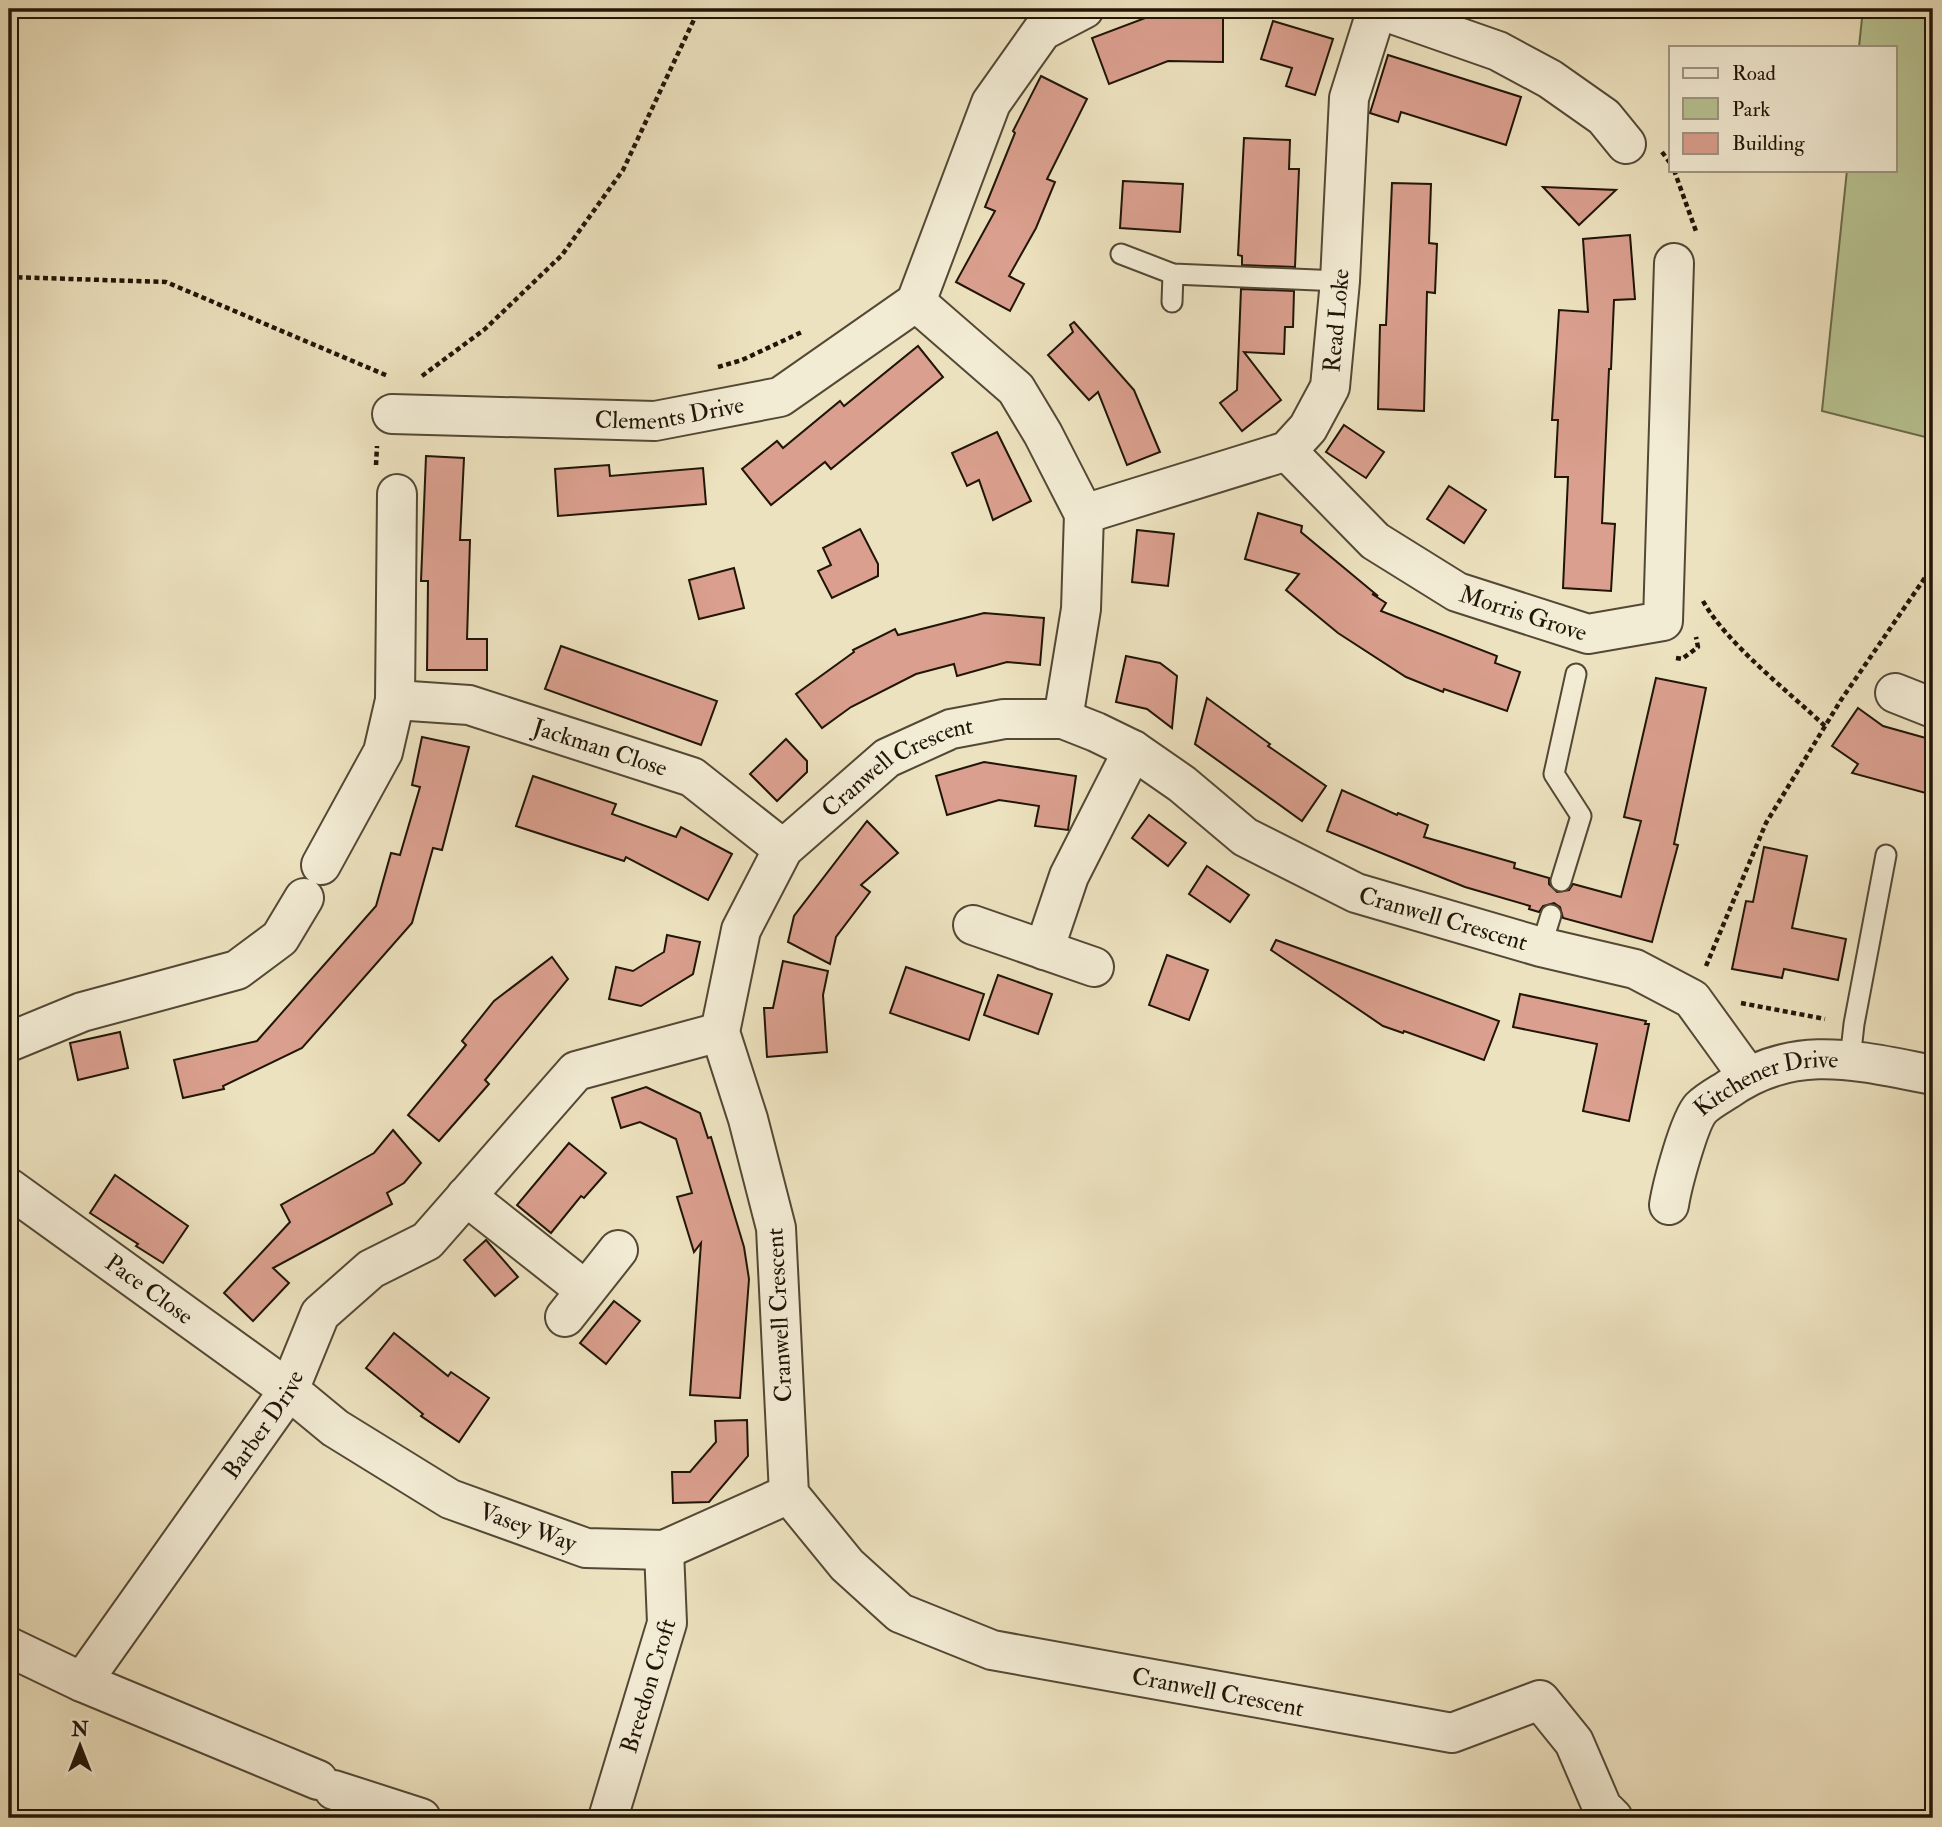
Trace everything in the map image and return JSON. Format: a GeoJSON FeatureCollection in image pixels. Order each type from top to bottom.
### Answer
{"type":"FeatureCollection","features":[{"type":"Feature","properties":{"kind":"street"},"geometry":{"type":"LineString","coordinates":[[1063,719],[1081,609],[1084,514],[1043,434],[1016,389],[916,302],[991,103],[1042,31],[1084,9]]}},
{"type":"Feature","properties":{"kind":"street","name":"Read Loke"},"geometry":{"type":"LineString","coordinates":[[1287,451],[1308,428],[1330,387],[1340,281],[1349,98],[1378,9],[1498,51],[1550,79],[1604,117],[1626,144]]}},
{"type":"Feature","properties":{"kind":"street","name":"Morris Grove"},"geometry":{"type":"LineString","coordinates":[[1287,451],[1375,541],[1457,592],[1588,634],[1663,621],[1686,253]]}},
{"type":"Feature","properties":{"kind":"street","name":"Clements Drive"},"geometry":{"type":"LineString","coordinates":[[401,399],[655,421],[780,397],[916,302]]}},
{"type":"Feature","properties":{"kind":"street"},"geometry":{"type":"LineString","coordinates":[[1084,514],[1287,451]]}},
{"type":"Feature","properties":{"kind":"street"},"geometry":{"type":"LineString","coordinates":[[9,1042],[82,1012],[237,970],[280,938],[383,752],[395,700],[386,480]]}},
{"type":"Feature","properties":{"kind":"street"},"geometry":{"type":"LineString","coordinates":[[1895,693],[1933,708]]}},
{"type":"Feature","properties":{"kind":"street","name":"Jackman Close"},"geometry":{"type":"LineString","coordinates":[[395,700],[469,705],[692,777],[783,849]]}},
{"type":"Feature","properties":{"kind":"street","name":"Cranwell Crescent"},"geometry":{"type":"LineString","coordinates":[[1614,1818],[1602,1807],[1574,1742],[1540,1700],[1452,1733],[992,1650],[900,1614],[847,1565],[789,1494],[776,1228],[748,1119],[719,1032],[741,930],[783,849],[887,758],[951,729],[1004,719],[1063,719],[1133,750],[1182,784],[1245,837],[1356,893],[1546,931],[1635,969],[1692,999],[1747,1075]]}},
{"type":"Feature","properties":{"kind":"street"},"geometry":{"type":"LineString","coordinates":[[1044,950],[1069,876],[1133,750]]}},
{"type":"Feature","properties":{"kind":"street"},"geometry":{"type":"LineString","coordinates":[[973,925],[1094,967]]}},
{"type":"Feature","properties":{"kind":"street","name":"Barber Drive"},"geometry":{"type":"LineString","coordinates":[[82,1682],[289,1390],[320,1314],[371,1269],[427,1241],[576,1071],[719,1032]]}},
{"type":"Feature","properties":{"kind":"street","name":"Kitchener Drive"},"geometry":{"type":"LineString","coordinates":[[1669,1205],[1674,1178],[1699,1109],[1747,1075],[1852,1042],[1933,1075]]}},
{"type":"Feature","properties":{"kind":"street","name":"Pace Close"},"geometry":{"type":"LineString","coordinates":[[9,1188],[289,1390]]}},
{"type":"Feature","properties":{"kind":"street"},"geometry":{"type":"LineString","coordinates":[[466,1196],[575,1304],[618,1250]]}},
{"type":"Feature","properties":{"kind":"street","name":"Vasey Way"},"geometry":{"type":"LineString","coordinates":[[289,1390],[335,1428],[450,1499],[586,1548],[664,1550],[789,1494]]}},
{"type":"Feature","properties":{"kind":"street","name":"Breedon Croft"},"geometry":{"type":"LineString","coordinates":[[608,1818],[667,1623],[664,1550]]}},
{"type":"Feature","properties":{"kind":"street"},"geometry":{"type":"LineString","coordinates":[[9,1647],[82,1682],[326,1785],[421,1818]]}},
{"type":"Feature","properties":{"kind":"lane"},"geometry":{"type":"LineString","coordinates":[[1121,254],[1174,274],[1340,281]]}},
{"type":"Feature","properties":{"kind":"lane"},"geometry":{"type":"LineString","coordinates":[[1172,302],[1174,274]]}},
{"type":"Feature","properties":{"kind":"lane"},"geometry":{"type":"LineString","coordinates":[[1561,881],[1581,817],[1554,774],[1576,674]]}},
{"type":"Feature","properties":{"kind":"lane"},"geometry":{"type":"LineString","coordinates":[[1852,1042],[1885,855]]}},
{"type":"Feature","properties":{"kind":"path"},"geometry":{"type":"LineString","coordinates":[[386,480],[377,438],[401,399],[485,329],[562,255],[622,170],[699,9]]}},
{"type":"Feature","properties":{"kind":"path"},"geometry":{"type":"LineString","coordinates":[[1675,172],[1698,230],[1686,253]]}},
{"type":"Feature","properties":{"kind":"path"},"geometry":{"type":"LineString","coordinates":[[9,277],[166,282],[401,399]]}},
{"type":"Feature","properties":{"kind":"path"},"geometry":{"type":"LineString","coordinates":[[715,368],[742,360],[816,326]]}},
{"type":"Feature","properties":{"kind":"path"},"geometry":{"type":"LineString","coordinates":[[1692,999],[1766,823],[1841,700],[1933,566]]}},
{"type":"Feature","properties":{"kind":"path"},"geometry":{"type":"LineString","coordinates":[[1697,590],[1710,614],[1742,648],[1826,727]]}},
{"type":"Feature","properties":{"kind":"path"},"geometry":{"type":"LineString","coordinates":[[1669,656],[1682,659],[1698,647],[1693,626]]}},
{"type":"Feature","properties":{"kind":"path"},"geometry":{"type":"LineString","coordinates":[[1736,1002],[1852,1042]]}},
{"type":"Feature","properties":{"kind":"green space"},"geometry":{"type":"Polygon","coordinates":[[[1863,9],[1933,9],[1933,439],[1822,411],[1847,172],[1896,172],[1896,46],[1859,46],[1863,9]]]}},
{"type":"Feature","properties":{"kind":"building"},"geometry":{"type":"Polygon","coordinates":[[[1169,9],[1223,10],[1223,62],[1168,61],[1109,84],[1092,38],[1169,9]]]}},
{"type":"Feature","properties":{"kind":"building"},"geometry":{"type":"Polygon","coordinates":[[[1273,21],[1333,39],[1315,95],[1286,86],[1292,68],[1261,59],[1273,21]]]}},
{"type":"Feature","properties":{"kind":"building"},"geometry":{"type":"Polygon","coordinates":[[[1388,55],[1521,97],[1506,145],[1401,112],[1398,122],[1370,113],[1388,55]]]}},
{"type":"Feature","properties":{"kind":"building"},"geometry":{"type":"Polygon","coordinates":[[[1041,76],[1087,99],[1047,179],[1055,182],[1036,228],[1009,276],[1024,284],[1010,311],[956,282],[995,211],[985,207],[1015,133],[1013,131],[1041,76]]]}},
{"type":"Feature","properties":{"kind":"building"},"geometry":{"type":"Polygon","coordinates":[[[1244,138],[1290,140],[1289,169],[1299,169],[1295,267],[1242,265],[1242,256],[1238,255],[1244,138]]]}},
{"type":"Feature","properties":{"kind":"building"},"geometry":{"type":"Polygon","coordinates":[[[1123,181],[1183,184],[1180,232],[1120,228],[1123,181]]]}},
{"type":"Feature","properties":{"kind":"building"},"geometry":{"type":"Polygon","coordinates":[[[1392,183],[1431,184],[1429,243],[1437,244],[1435,293],[1427,292],[1424,411],[1378,409],[1380,325],[1386,325],[1392,183]]]}},
{"type":"Feature","properties":{"kind":"building"},"geometry":{"type":"Polygon","coordinates":[[[1543,187],[1616,190],[1579,225],[1543,187]]]}},
{"type":"Feature","properties":{"kind":"building"},"geometry":{"type":"Polygon","coordinates":[[[1630,235],[1635,299],[1614,300],[1609,369],[1602,523],[1615,524],[1611,591],[1563,588],[1568,477],[1555,477],[1558,420],[1552,420],[1559,310],[1588,312],[1583,239],[1630,235]]]}},
{"type":"Feature","properties":{"kind":"building"},"geometry":{"type":"Polygon","coordinates":[[[1241,289],[1294,291],[1293,327],[1285,327],[1284,354],[1244,352],[1281,400],[1242,431],[1220,403],[1237,390],[1241,289]]]}},
{"type":"Feature","properties":{"kind":"building"},"geometry":{"type":"Polygon","coordinates":[[[1074,322],[1134,390],[1160,452],[1127,465],[1098,392],[1089,400],[1048,355],[1073,332],[1070,325],[1074,322]]]}},
{"type":"Feature","properties":{"kind":"building"},"geometry":{"type":"Polygon","coordinates":[[[918,346],[943,377],[831,469],[825,462],[771,505],[742,469],[777,441],[783,448],[840,401],[844,406],[918,346]]]}},
{"type":"Feature","properties":{"kind":"building"},"geometry":{"type":"Polygon","coordinates":[[[1344,425],[1384,452],[1366,478],[1326,452],[1344,425]]]}},
{"type":"Feature","properties":{"kind":"building"},"geometry":{"type":"Polygon","coordinates":[[[997,432],[1031,501],[993,520],[979,480],[967,486],[952,453],[997,432]]]}},
{"type":"Feature","properties":{"kind":"building"},"geometry":{"type":"Polygon","coordinates":[[[426,456],[464,458],[460,540],[470,540],[467,639],[487,639],[487,670],[427,670],[428,581],[421,581],[426,456]]]}},
{"type":"Feature","properties":{"kind":"building"},"geometry":{"type":"Polygon","coordinates":[[[609,465],[610,476],[703,468],[706,504],[558,516],[555,469],[609,465]]]}},
{"type":"Feature","properties":{"kind":"building"},"geometry":{"type":"Polygon","coordinates":[[[1449,486],[1486,510],[1464,543],[1427,519],[1449,486]]]}},
{"type":"Feature","properties":{"kind":"building"},"geometry":{"type":"Polygon","coordinates":[[[1258,513],[1302,526],[1301,532],[1386,603],[1381,611],[1497,656],[1495,663],[1520,672],[1507,711],[1444,689],[1443,692],[1406,677],[1338,633],[1286,590],[1299,574],[1245,559],[1258,513]]]}},
{"type":"Feature","properties":{"kind":"building"},"geometry":{"type":"Polygon","coordinates":[[[860,529],[878,564],[878,576],[832,598],[818,571],[831,565],[823,548],[860,529]]]}},
{"type":"Feature","properties":{"kind":"building"},"geometry":{"type":"Polygon","coordinates":[[[1137,530],[1174,534],[1168,586],[1132,582],[1137,530]]]}},
{"type":"Feature","properties":{"kind":"building"},"geometry":{"type":"Polygon","coordinates":[[[734,568],[744,608],[699,619],[689,580],[734,568]]]}},
{"type":"Feature","properties":{"kind":"building"},"geometry":{"type":"Polygon","coordinates":[[[984,613],[1044,618],[1040,665],[1007,662],[957,676],[954,664],[916,674],[851,707],[822,728],[796,694],[854,652],[853,650],[895,629],[898,635],[984,613]]]}},
{"type":"Feature","properties":{"kind":"building"},"geometry":{"type":"Polygon","coordinates":[[[561,646],[717,701],[701,745],[545,689],[561,646]]]}},
{"type":"Feature","properties":{"kind":"building"},"geometry":{"type":"Polygon","coordinates":[[[1126,656],[1160,663],[1177,676],[1172,728],[1147,709],[1116,702],[1126,656]]]}},
{"type":"Feature","properties":{"kind":"building"},"geometry":{"type":"Polygon","coordinates":[[[1656,678],[1706,688],[1674,844],[1678,845],[1652,942],[1563,918],[1560,907],[1554,903],[1543,906],[1539,912],[1529,909],[1530,906],[1465,887],[1327,831],[1342,790],[1397,815],[1398,813],[1428,825],[1424,837],[1515,863],[1514,868],[1549,878],[1549,884],[1557,892],[1569,890],[1573,884],[1621,897],[1641,821],[1624,817],[1656,678]]]}},
{"type":"Feature","properties":{"kind":"building"},"geometry":{"type":"Polygon","coordinates":[[[1207,698],[1270,744],[1268,746],[1326,786],[1302,821],[1195,744],[1207,698]]]}},
{"type":"Feature","properties":{"kind":"building"},"geometry":{"type":"Polygon","coordinates":[[[1858,708],[1883,726],[1933,740],[1933,795],[1852,773],[1858,764],[1832,746],[1858,708]]]}},
{"type":"Feature","properties":{"kind":"building"},"geometry":{"type":"Polygon","coordinates":[[[422,737],[469,747],[442,850],[433,848],[412,923],[302,1048],[223,1086],[224,1089],[183,1098],[174,1060],[257,1041],[376,906],[391,853],[400,855],[420,787],[412,785],[422,737]]]}},
{"type":"Feature","properties":{"kind":"building"},"geometry":{"type":"Polygon","coordinates":[[[786,739],[807,761],[807,772],[777,801],[750,774],[786,739]]]}},
{"type":"Feature","properties":{"kind":"building"},"geometry":{"type":"Polygon","coordinates":[[[984,762],[1076,776],[1068,830],[1035,826],[1039,806],[999,800],[947,815],[936,776],[984,762]]]}},
{"type":"Feature","properties":{"kind":"building"},"geometry":{"type":"Polygon","coordinates":[[[533,776],[616,804],[612,814],[676,837],[681,827],[732,854],[708,900],[626,857],[624,861],[516,826],[533,776]]]}},
{"type":"Feature","properties":{"kind":"building"},"geometry":{"type":"Polygon","coordinates":[[[1149,815],[1186,843],[1168,866],[1132,838],[1149,815]]]}},
{"type":"Feature","properties":{"kind":"building"},"geometry":{"type":"Polygon","coordinates":[[[867,821],[898,853],[861,885],[870,892],[836,937],[830,964],[788,942],[794,916],[867,821]]]}},
{"type":"Feature","properties":{"kind":"building"},"geometry":{"type":"Polygon","coordinates":[[[1764,847],[1807,856],[1792,928],[1846,939],[1838,980],[1784,969],[1782,978],[1732,969],[1746,901],[1753,902],[1764,847]]]}},
{"type":"Feature","properties":{"kind":"building"},"geometry":{"type":"Polygon","coordinates":[[[1207,866],[1249,895],[1230,922],[1189,894],[1207,866]]]}},
{"type":"Feature","properties":{"kind":"building"},"geometry":{"type":"Polygon","coordinates":[[[667,935],[700,942],[693,974],[641,1006],[609,999],[616,967],[633,971],[664,952],[667,935]]]}},
{"type":"Feature","properties":{"kind":"building"},"geometry":{"type":"Polygon","coordinates":[[[1276,940],[1499,1021],[1484,1060],[1383,1026],[1271,950],[1276,940]]]}},
{"type":"Feature","properties":{"kind":"building"},"geometry":{"type":"Polygon","coordinates":[[[1167,955],[1208,970],[1189,1020],[1149,1005],[1167,955]]]}},
{"type":"Feature","properties":{"kind":"building"},"geometry":{"type":"Polygon","coordinates":[[[552,957],[568,979],[485,1080],[489,1084],[439,1141],[408,1115],[466,1045],[462,1041],[494,1001],[552,957]]]}},
{"type":"Feature","properties":{"kind":"building"},"geometry":{"type":"Polygon","coordinates":[[[783,961],[828,971],[823,995],[827,1052],[767,1057],[764,1008],[773,1008],[783,961]]]}},
{"type":"Feature","properties":{"kind":"building"},"geometry":{"type":"Polygon","coordinates":[[[906,967],[984,994],[969,1040],[890,1013],[906,967]]]}},
{"type":"Feature","properties":{"kind":"building"},"geometry":{"type":"Polygon","coordinates":[[[998,975],[1052,994],[1038,1034],[984,1015],[998,975]]]}},
{"type":"Feature","properties":{"kind":"building"},"geometry":{"type":"Polygon","coordinates":[[[1520,994],[1646,1021],[1645,1024],[1649,1024],[1629,1121],[1583,1111],[1597,1044],[1513,1027],[1520,994]]]}},
{"type":"Feature","properties":{"kind":"building"},"geometry":{"type":"Polygon","coordinates":[[[120,1032],[128,1068],[78,1080],[70,1043],[120,1032]]]}},
{"type":"Feature","properties":{"kind":"building"},"geometry":{"type":"Polygon","coordinates":[[[646,1087],[700,1113],[708,1138],[711,1137],[744,1247],[749,1279],[740,1398],[690,1395],[701,1243],[694,1252],[677,1197],[692,1193],[676,1139],[640,1122],[621,1128],[612,1098],[646,1087]]]}},
{"type":"Feature","properties":{"kind":"building"},"geometry":{"type":"Polygon","coordinates":[[[393,1130],[421,1163],[404,1183],[387,1193],[392,1204],[273,1268],[289,1283],[253,1321],[224,1293],[290,1222],[281,1205],[374,1153],[393,1130]]]}},
{"type":"Feature","properties":{"kind":"building"},"geometry":{"type":"Polygon","coordinates":[[[569,1143],[606,1173],[584,1198],[581,1196],[551,1233],[517,1205],[569,1143]]]}},
{"type":"Feature","properties":{"kind":"building"},"geometry":{"type":"Polygon","coordinates":[[[115,1175],[188,1226],[163,1263],[90,1213],[115,1175]]]}},
{"type":"Feature","properties":{"kind":"building"},"geometry":{"type":"Polygon","coordinates":[[[486,1240],[518,1277],[495,1296],[464,1260],[486,1240]]]}},
{"type":"Feature","properties":{"kind":"building"},"geometry":{"type":"Polygon","coordinates":[[[614,1301],[640,1321],[606,1364],[580,1343],[614,1301]]]}},
{"type":"Feature","properties":{"kind":"building"},"geometry":{"type":"Polygon","coordinates":[[[394,1333],[448,1376],[451,1372],[489,1398],[459,1442],[421,1416],[423,1414],[366,1368],[394,1333]]]}},
{"type":"Feature","properties":{"kind":"building"},"geometry":{"type":"Polygon","coordinates":[[[747,1420],[748,1456],[709,1502],[673,1503],[672,1472],[690,1472],[716,1442],[715,1421],[747,1420]]]}}]}
